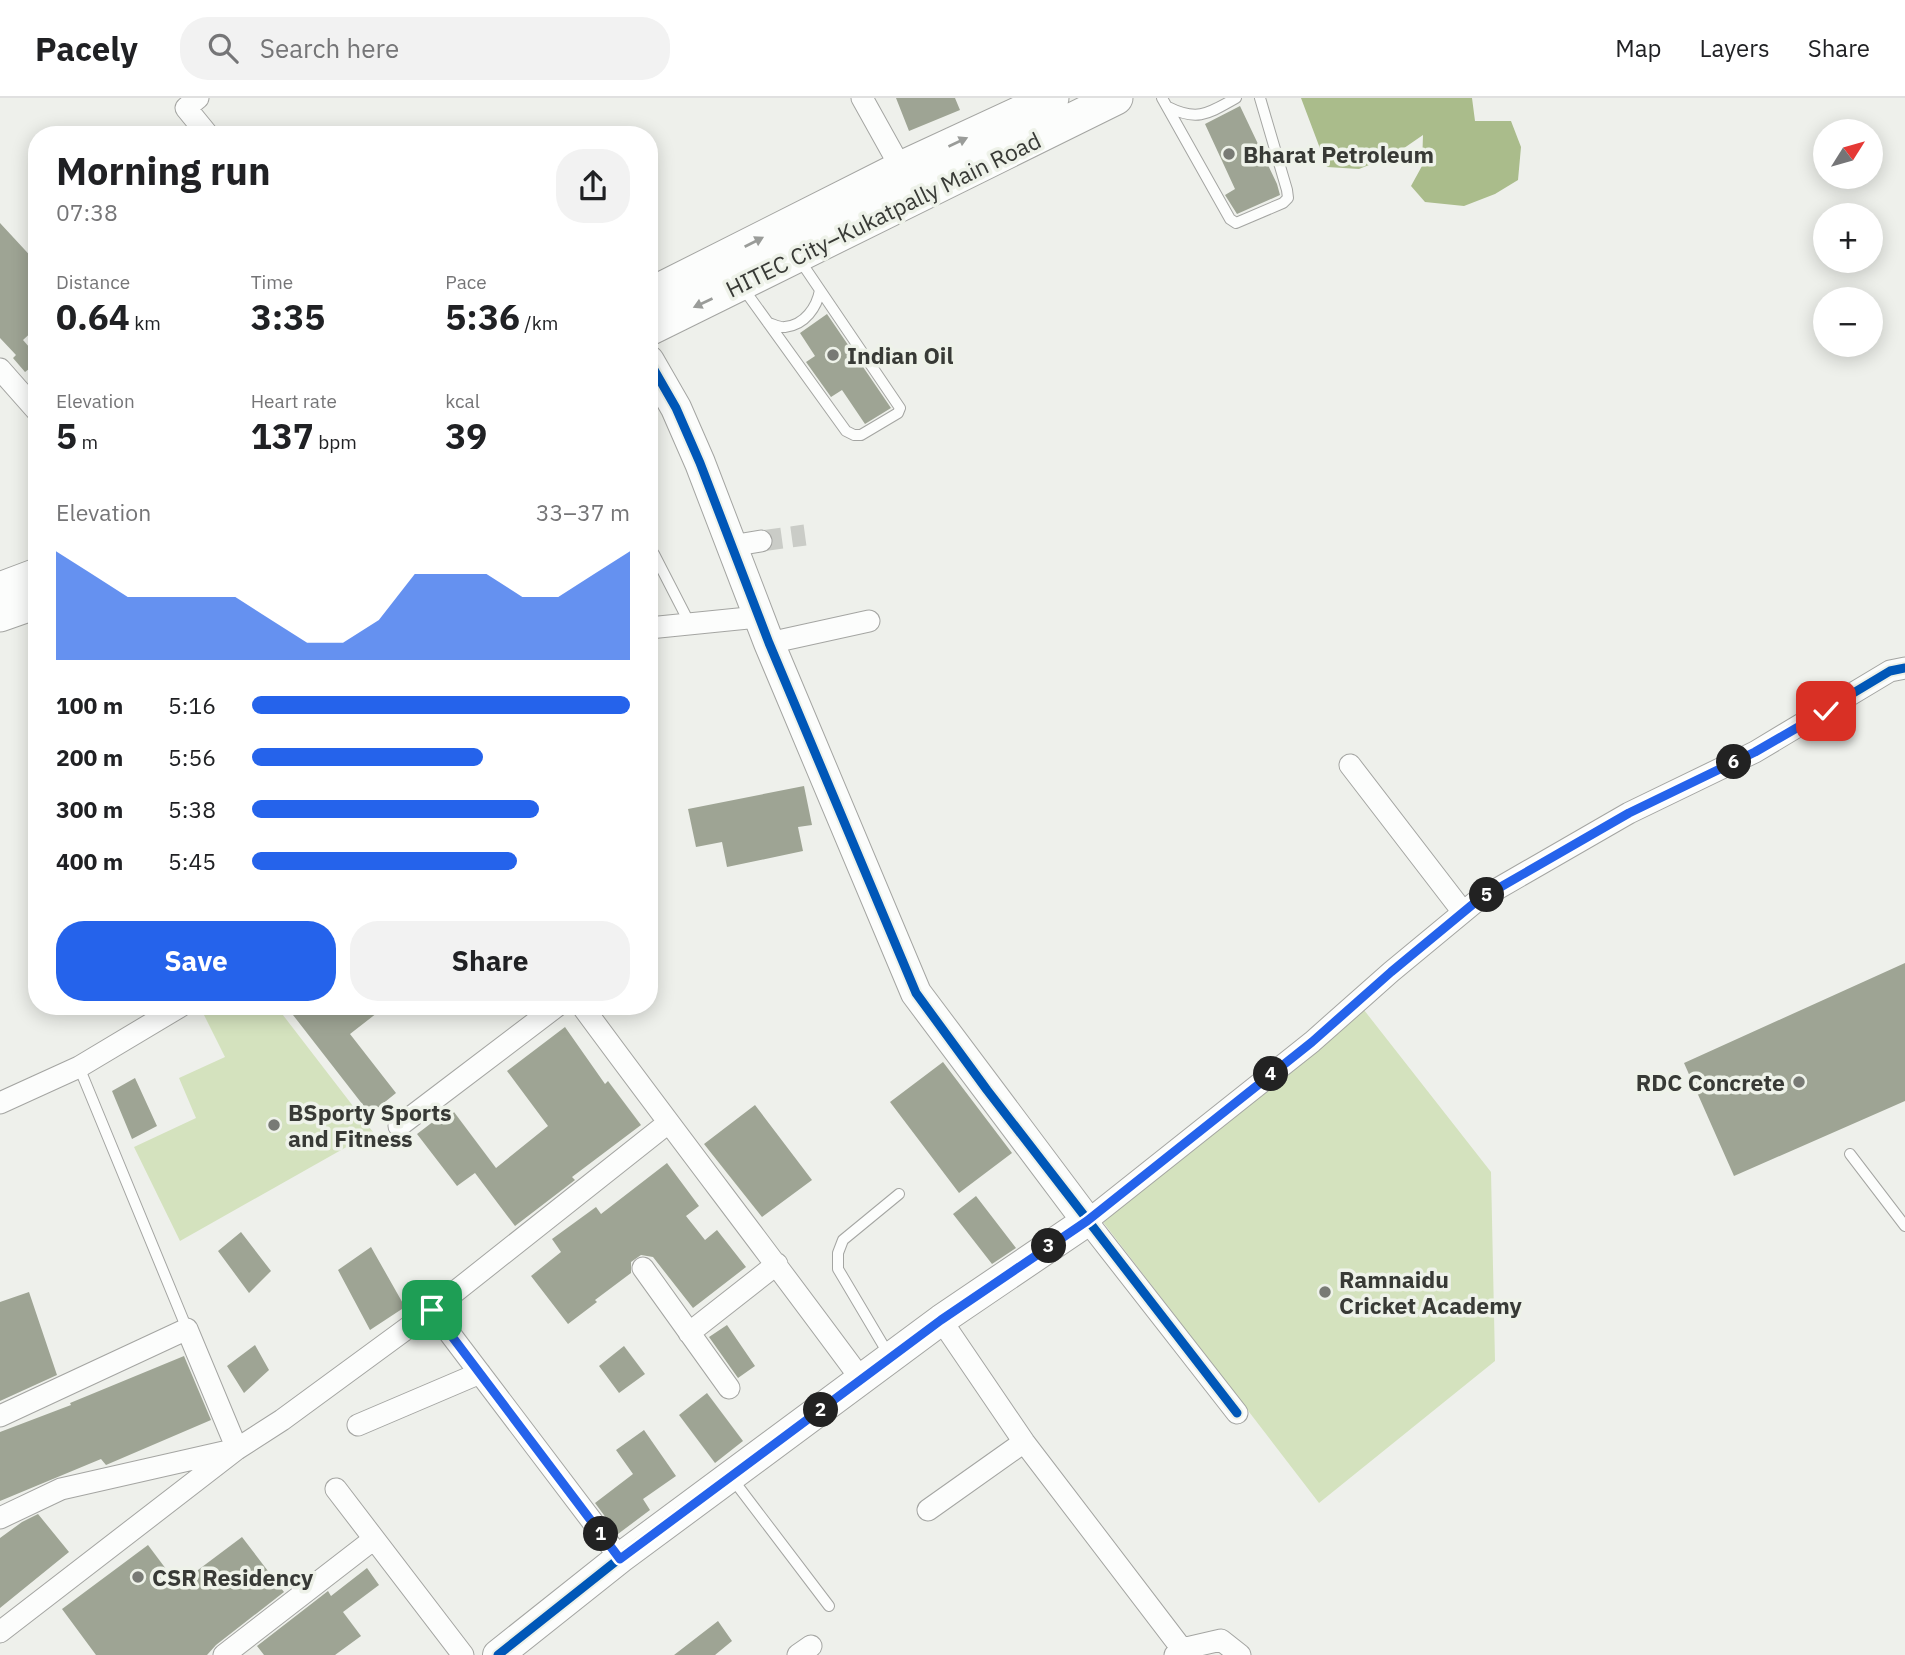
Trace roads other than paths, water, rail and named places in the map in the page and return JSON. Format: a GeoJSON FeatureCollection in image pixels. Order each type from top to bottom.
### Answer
{"type":"FeatureCollection","features":[{"type":"Feature","properties":{"kind":"main road","name":"HITEC City–Kukatpally Main Road"},"geometry":{"type":"LineString","coordinates":[[658,325],[1116,98]]}},
{"type":"Feature","properties":{"kind":"main road","name":"HITEC City–Kukatpally Main Road"},"geometry":{"type":"LineString","coordinates":[[658,290],[1032,102]]}},
{"type":"Feature","properties":{"kind":"main road"},"geometry":{"type":"LineString","coordinates":[[0,589],[28,578]]}},
{"type":"Feature","properties":{"kind":"main road"},"geometry":{"type":"LineString","coordinates":[[0,615],[28,604]]}},
{"type":"Feature","properties":{"kind":"street"},"geometry":{"type":"LineString","coordinates":[[198,98],[186,108],[201,126]]}},
{"type":"Feature","properties":{"kind":"street"},"geometry":{"type":"LineString","coordinates":[[862,98],[901,169]]}},
{"type":"Feature","properties":{"kind":"street"},"geometry":{"type":"LineString","coordinates":[[0,369],[28,401]]}},
{"type":"Feature","properties":{"kind":"street"},"geometry":{"type":"LineString","coordinates":[[658,376],[676,408],[700,463],[764,630],[916,993],[1087,1221],[1237,1413]]}},
{"type":"Feature","properties":{"kind":"street"},"geometry":{"type":"LineString","coordinates":[[731,546],[761,541]]}},
{"type":"Feature","properties":{"kind":"street"},"geometry":{"type":"LineString","coordinates":[[658,627],[690,624],[764,630],[869,621]]}},
{"type":"Feature","properties":{"kind":"street"},"geometry":{"type":"LineString","coordinates":[[511,1651],[620,1559],[890,1357],[1087,1221],[1312,1042],[1478,900],[1629,813],[1755,752],[1890,671],[1905,668]]}},
{"type":"Feature","properties":{"kind":"street"},"geometry":{"type":"LineString","coordinates":[[1350,765],[1463,912]]}},
{"type":"Feature","properties":{"kind":"street"},"geometry":{"type":"LineString","coordinates":[[0,1103],[79,1068],[166,1015]]}},
{"type":"Feature","properties":{"kind":"street"},"geometry":{"type":"LineString","coordinates":[[399,1126],[545,1015]]}},
{"type":"Feature","properties":{"kind":"street"},"geometry":{"type":"LineString","coordinates":[[589,1015],[861,1379]]}},
{"type":"Feature","properties":{"kind":"street"},"geometry":{"type":"LineString","coordinates":[[0,1632],[237,1449],[282,1420],[432,1310],[668,1124]]}},
{"type":"Feature","properties":{"kind":"street"},"geometry":{"type":"LineString","coordinates":[[690,1333],[777,1264]]}},
{"type":"Feature","properties":{"kind":"street"},"geometry":{"type":"LineString","coordinates":[[643,1268],[729,1388]]}},
{"type":"Feature","properties":{"kind":"street"},"geometry":{"type":"LineString","coordinates":[[432,1310],[620,1559]]}},
{"type":"Feature","properties":{"kind":"street"},"geometry":{"type":"LineString","coordinates":[[941,1320],[1024,1442],[1178,1652],[1221,1640],[1240,1655]]}},
{"type":"Feature","properties":{"kind":"street"},"geometry":{"type":"LineString","coordinates":[[0,1416],[187,1329],[237,1449]]}},
{"type":"Feature","properties":{"kind":"street"},"geometry":{"type":"LineString","coordinates":[[358,1426],[480,1373]]}},
{"type":"Feature","properties":{"kind":"street"},"geometry":{"type":"LineString","coordinates":[[928,1510],[1024,1442]]}},
{"type":"Feature","properties":{"kind":"street"},"geometry":{"type":"LineString","coordinates":[[0,1518],[61,1489],[237,1449]]}},
{"type":"Feature","properties":{"kind":"street"},"geometry":{"type":"LineString","coordinates":[[336,1489],[463,1655]]}},
{"type":"Feature","properties":{"kind":"street"},"geometry":{"type":"LineString","coordinates":[[224,1655],[374,1539]]}},
{"type":"Feature","properties":{"kind":"lane"},"geometry":{"type":"LineString","coordinates":[[1164,102],[1185,115],[1205,115],[1236,98]]}},
{"type":"Feature","properties":{"kind":"lane"},"geometry":{"type":"LineString","coordinates":[[1164,102],[1230,219],[1236,223],[1283,203],[1288,198],[1259,98]]}},
{"type":"Feature","properties":{"kind":"lane"},"geometry":{"type":"LineString","coordinates":[[740,285],[846,431],[861,435],[898,413],[898,402],[797,257]]}},
{"type":"Feature","properties":{"kind":"lane"},"geometry":{"type":"LineString","coordinates":[[768,323],[784,328],[798,322],[811,313],[818,303],[820,290]]}},
{"type":"Feature","properties":{"kind":"lane"},"geometry":{"type":"LineString","coordinates":[[658,562],[690,624]]}},
{"type":"Feature","properties":{"kind":"lane"},"geometry":{"type":"LineString","coordinates":[[79,1068],[187,1329]]}},
{"type":"Feature","properties":{"kind":"lane"},"geometry":{"type":"LineString","coordinates":[[1850,1154],[1905,1226]]}},
{"type":"Feature","properties":{"kind":"lane"},"geometry":{"type":"LineString","coordinates":[[890,1357],[838,1269],[838,1253],[843,1240],[899,1194]]}},
{"type":"Feature","properties":{"kind":"lane"},"geometry":{"type":"LineString","coordinates":[[732,1477],[829,1606]]}},
{"type":"Feature","properties":{"kind":"tunnel"},"geometry":{"type":"LineString","coordinates":[[761,541],[805,535]]}},
{"type":"Feature","properties":{"kind":"place","name":"Bharat Petroleum"},"geometry":{"type":"Point","coordinates":[1229,154]}},
{"type":"Feature","properties":{"kind":"place","name":"Indian Oil"},"geometry":{"type":"Point","coordinates":[833,355]}},
{"type":"Feature","properties":{"kind":"place","name":"RDC Concrete"},"geometry":{"type":"Point","coordinates":[1799,1082]}},
{"type":"Feature","properties":{"kind":"place","name":"BSporty Sports and Fitness"},"geometry":{"type":"Point","coordinates":[274,1125]}},
{"type":"Feature","properties":{"kind":"place","name":"Ramnaidu Cricket Academy"},"geometry":{"type":"Point","coordinates":[1325,1292]}},
{"type":"Feature","properties":{"kind":"place","name":"CSR Residency"},"geometry":{"type":"Point","coordinates":[138,1577]}}]}
